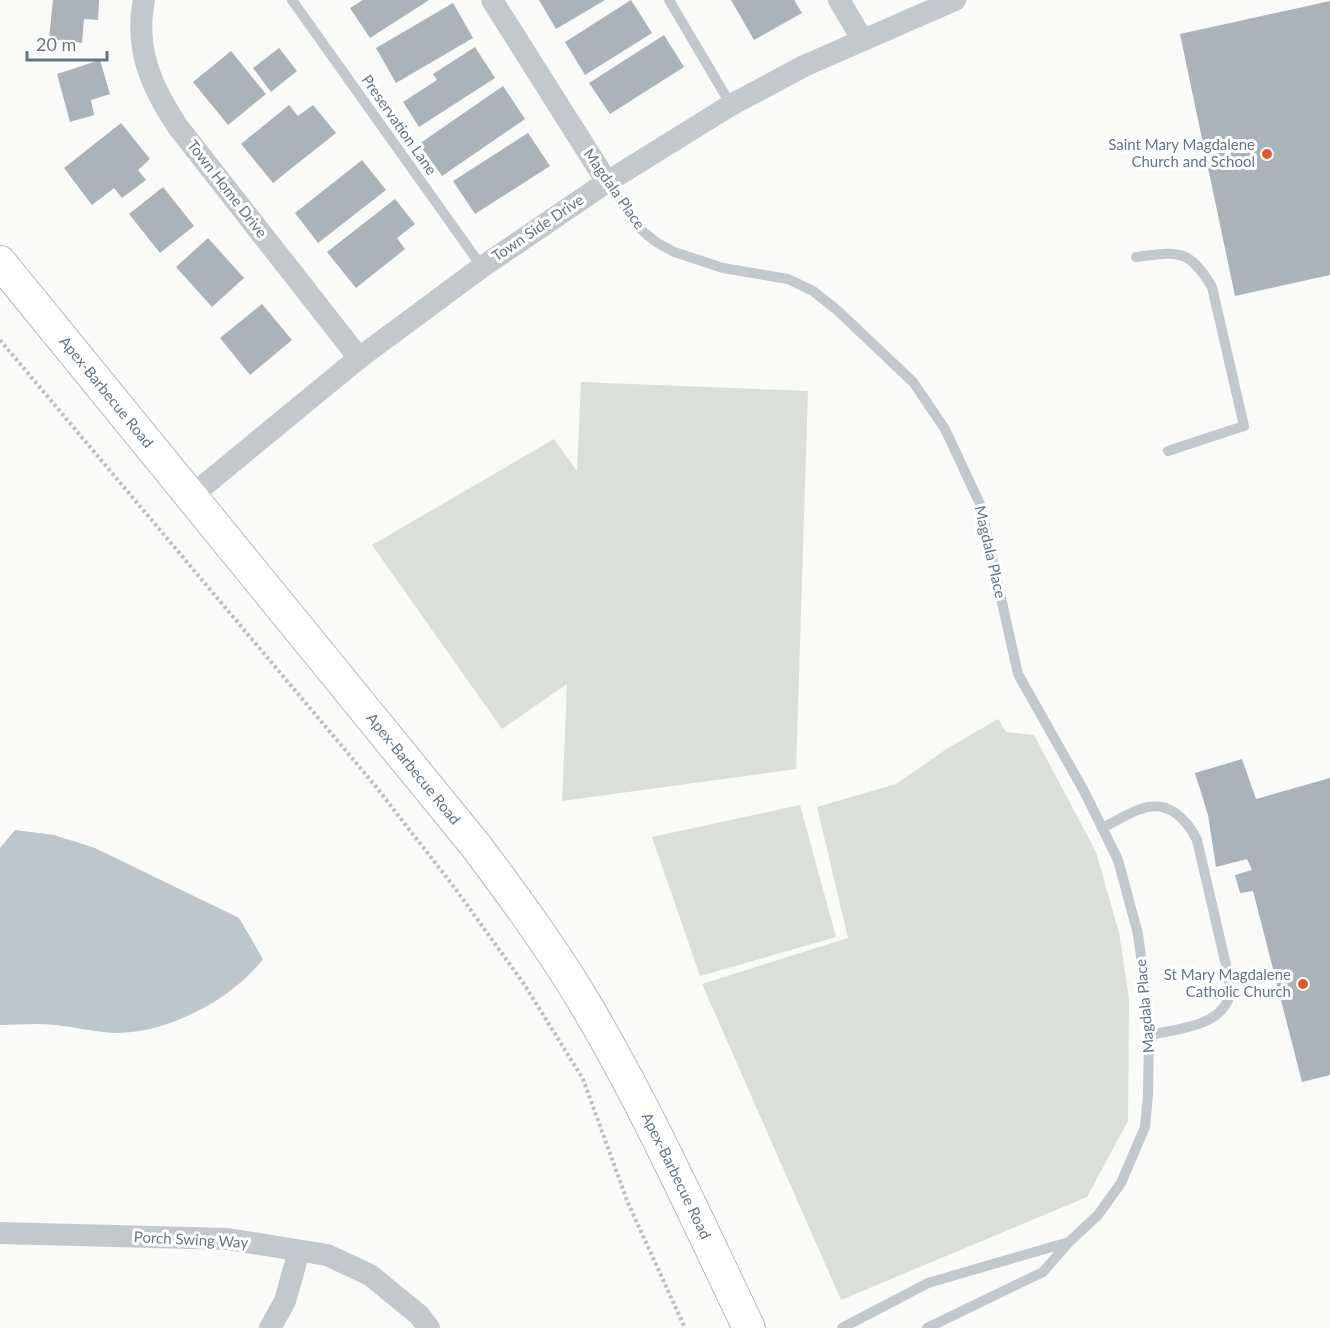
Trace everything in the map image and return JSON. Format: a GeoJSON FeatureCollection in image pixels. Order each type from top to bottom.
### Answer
{"type":"FeatureCollection","features":[{"type":"Feature","properties":{"kind":"street","name":"Town Home Drive"},"geometry":{"type":"LineString","coordinates":[[144,0],[142,31],[145,55],[151,81],[162,102],[178,127],[359,358]]}},
{"type":"Feature","properties":{"kind":"street","name":"Magdala Place"},"geometry":{"type":"LineString","coordinates":[[492,0],[607,182]]}},
{"type":"Feature","properties":{"kind":"street"},"geometry":{"type":"LineString","coordinates":[[839,0],[862,39]]}},
{"type":"Feature","properties":{"kind":"street","name":"Town Side Drive"},"geometry":{"type":"LineString","coordinates":[[190,497],[359,358],[482,267],[607,182],[731,105],[804,66],[955,0]]}},
{"type":"Feature","properties":{"kind":"street","name":"Apex-Barbecue Road"},"geometry":{"type":"LineString","coordinates":[[0,262],[476,846],[566,973],[635,1095],[749,1328]]}},
{"type":"Feature","properties":{"kind":"street","name":"Porch Swing Way"},"geometry":{"type":"LineString","coordinates":[[0,1233],[228,1239],[327,1255],[370,1275],[419,1315],[429,1328]]}},
{"type":"Feature","properties":{"kind":"street"},"geometry":{"type":"LineString","coordinates":[[270,1328],[285,1301],[299,1251]]}},
{"type":"Feature","properties":{"kind":"lane","name":"Preservation Lane"},"geometry":{"type":"LineString","coordinates":[[292,0],[482,267]]}},
{"type":"Feature","properties":{"kind":"lane"},"geometry":{"type":"LineString","coordinates":[[669,0],[731,105]]}},
{"type":"Feature","properties":{"kind":"lane","name":"Magdala Place"},"geometry":{"type":"LineString","coordinates":[[607,182],[639,228],[656,242],[674,252],[723,268],[788,279],[813,291],[842,313],[913,382],[945,429],[980,504],[1018,675],[1084,791],[1118,860],[1138,934],[1149,1035],[1145,1127],[1134,1156],[1121,1183],[1098,1215],[1069,1242],[1043,1272],[927,1328]]}},
{"type":"Feature","properties":{"kind":"lane"},"geometry":{"type":"LineString","coordinates":[[1136,257],[1176,252],[1191,259],[1203,272],[1212,287],[1244,426],[1168,451]]}},
{"type":"Feature","properties":{"kind":"lane"},"geometry":{"type":"LineString","coordinates":[[1102,828],[1140,809],[1152,806],[1178,814],[1190,825],[1197,840],[1229,978],[1229,996],[1220,1013],[1200,1023],[1149,1035]]}},
{"type":"Feature","properties":{"kind":"lane","name":"Magdala Place"},"geometry":{"type":"LineString","coordinates":[[842,1328],[928,1283],[1069,1242]]}},
{"type":"Feature","properties":{"kind":"path"},"geometry":{"type":"LineString","coordinates":[[0,340],[373,783],[454,887],[524,984],[583,1079],[628,1203],[685,1328]]}},
{"type":"Feature","properties":{"kind":"shaded area"},"geometry":{"type":"Polygon","coordinates":[[[581,382],[808,391],[796,769],[562,801],[567,684],[502,729],[372,545],[554,439],[577,471],[581,382]]]}},
{"type":"Feature","properties":{"kind":"shaded area"},"geometry":{"type":"Polygon","coordinates":[[[998,719],[1006,732],[1034,735],[1096,852],[1119,933],[1129,997],[1128,1121],[1087,1197],[841,1300],[702,984],[848,938],[817,807],[896,784],[948,748],[998,719]]]}},
{"type":"Feature","properties":{"kind":"shaded area"},"geometry":{"type":"Polygon","coordinates":[[[800,805],[836,937],[700,976],[652,837],[800,805]]]}},
{"type":"Feature","properties":{"kind":"shaded area"},"geometry":{"type":"Polygon","coordinates":[[[15,830],[54,835],[95,848],[239,918],[263,959],[250,974],[217,1000],[179,1020],[158,1027],[119,1033],[48,1024],[0,1025],[0,848],[15,830]]]}},
{"type":"Feature","properties":{"kind":"building"},"geometry":{"type":"Polygon","coordinates":[[[53,0],[99,0],[98,20],[84,19],[82,43],[49,39],[53,0]]]}},
{"type":"Feature","properties":{"kind":"building"},"geometry":{"type":"Polygon","coordinates":[[[363,0],[429,0],[370,38],[350,8],[363,0]]]}},
{"type":"Feature","properties":{"kind":"building"},"geometry":{"type":"Polygon","coordinates":[[[539,0],[605,0],[556,29],[539,0]]]}},
{"type":"Feature","properties":{"kind":"building"},"geometry":{"type":"Polygon","coordinates":[[[631,0],[652,33],[585,75],[565,42],[631,0]]]}},
{"type":"Feature","properties":{"kind":"building"},"geometry":{"type":"Polygon","coordinates":[[[731,0],[794,0],[802,13],[754,40],[731,0]]]}},
{"type":"Feature","properties":{"kind":"building","name":"Saint Mary Magdalene Church and School"},"geometry":{"type":"Polygon","coordinates":[[[1330,1],[1330,275],[1235,296],[1180,34],[1330,1]]]}},
{"type":"Feature","properties":{"kind":"building"},"geometry":{"type":"Polygon","coordinates":[[[453,3],[473,38],[396,83],[376,48],[453,3]]]}},
{"type":"Feature","properties":{"kind":"building"},"geometry":{"type":"Polygon","coordinates":[[[664,35],[684,67],[610,114],[589,83],[664,35]]]}},
{"type":"Feature","properties":{"kind":"building"},"geometry":{"type":"Polygon","coordinates":[[[475,47],[495,78],[419,127],[403,102],[437,80],[433,74],[475,47]]]}},
{"type":"Feature","properties":{"kind":"building"},"geometry":{"type":"Polygon","coordinates":[[[279,48],[297,71],[271,92],[253,68],[279,48]]]}},
{"type":"Feature","properties":{"kind":"building"},"geometry":{"type":"Polygon","coordinates":[[[231,51],[266,94],[228,125],[193,82],[231,51]]]}},
{"type":"Feature","properties":{"kind":"building"},"geometry":{"type":"Polygon","coordinates":[[[100,60],[110,94],[91,100],[94,115],[70,122],[57,74],[100,60]]]}},
{"type":"Feature","properties":{"kind":"building"},"geometry":{"type":"Polygon","coordinates":[[[503,86],[525,119],[442,176],[419,144],[503,86]]]}},
{"type":"Feature","properties":{"kind":"building"},"geometry":{"type":"Polygon","coordinates":[[[289,105],[298,116],[313,105],[336,133],[273,183],[241,144],[289,105]]]}},
{"type":"Feature","properties":{"kind":"building"},"geometry":{"type":"Polygon","coordinates":[[[121,123],[150,159],[138,170],[146,180],[122,198],[114,188],[92,205],[64,168],[121,123]]]}},
{"type":"Feature","properties":{"kind":"building"},"geometry":{"type":"Polygon","coordinates":[[[528,133],[550,166],[475,214],[453,181],[528,133]]]}},
{"type":"Feature","properties":{"kind":"building"},"geometry":{"type":"Polygon","coordinates":[[[362,160],[386,190],[318,243],[295,213],[362,160]]]}},
{"type":"Feature","properties":{"kind":"building"},"geometry":{"type":"Polygon","coordinates":[[[163,187],[194,226],[160,253],[129,214],[163,187]]]}},
{"type":"Feature","properties":{"kind":"building"},"geometry":{"type":"Polygon","coordinates":[[[395,199],[415,224],[397,238],[405,249],[356,288],[327,252],[395,199]]]}},
{"type":"Feature","properties":{"kind":"building"},"geometry":{"type":"Polygon","coordinates":[[[208,238],[244,278],[212,307],[176,267],[208,238]]]}},
{"type":"Feature","properties":{"kind":"building"},"geometry":{"type":"Polygon","coordinates":[[[262,304],[292,340],[250,375],[220,338],[262,304]]]}},
{"type":"Feature","properties":{"kind":"building","name":"St Mary Magdalene Catholic Church"},"geometry":{"type":"Polygon","coordinates":[[[1242,759],[1256,799],[1330,778],[1330,1075],[1302,1082],[1253,891],[1240,893],[1235,875],[1252,870],[1247,859],[1216,867],[1208,815],[1195,773],[1242,759]]]}},
{"type":"Feature","properties":{"kind":"place","name":"Saint Mary Magdalene Church and School"},"geometry":{"type":"Point","coordinates":[1267,154]}},
{"type":"Feature","properties":{"kind":"place","name":"St Mary Magdalene Catholic Church"},"geometry":{"type":"Point","coordinates":[1303,984]}}]}
